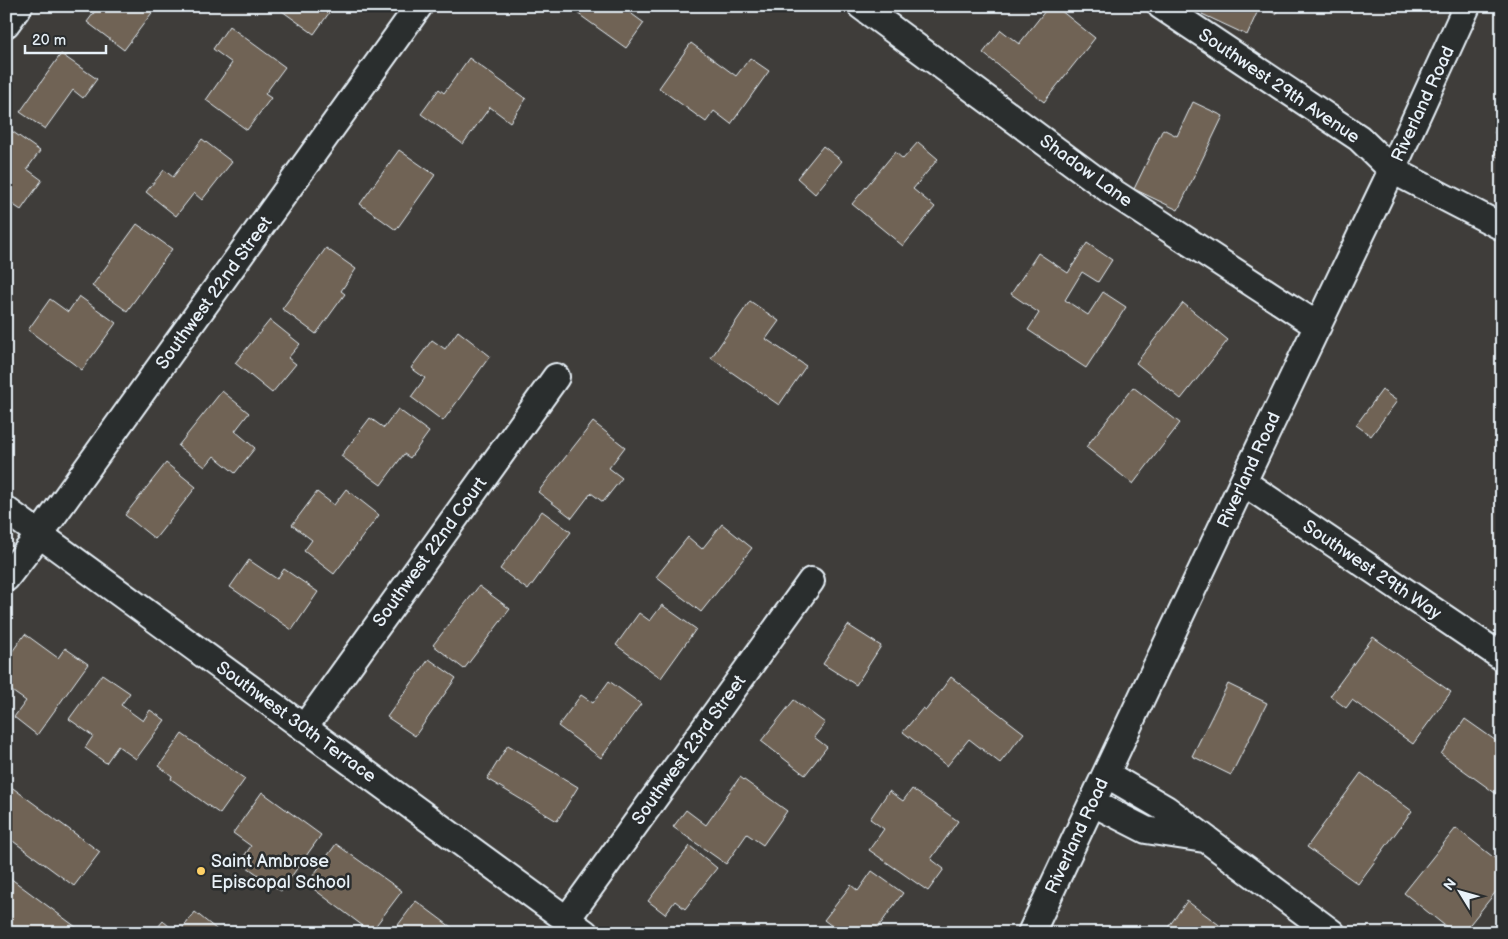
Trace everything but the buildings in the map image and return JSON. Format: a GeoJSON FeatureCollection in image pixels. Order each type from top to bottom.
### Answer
{"type":"FeatureCollection","features":[{"type":"Feature","properties":{"kind":"street"},"geometry":{"type":"LineString","coordinates":[[6,24],[19,6]]}},
{"type":"Feature","properties":{"kind":"street","name":"Southwest 22nd Street"},"geometry":{"type":"LineString","coordinates":[[6,578],[40,534],[419,6]]}},
{"type":"Feature","properties":{"kind":"street","name":"Shadow Lane"},"geometry":{"type":"LineString","coordinates":[[860,6],[1111,191],[1318,326]]}},
{"type":"Feature","properties":{"kind":"street","name":"Southwest 29th Avenue"},"geometry":{"type":"LineString","coordinates":[[1161,6],[1359,138],[1392,170],[1502,227]]}},
{"type":"Feature","properties":{"kind":"street","name":"Riverland Road"},"geometry":{"type":"LineString","coordinates":[[1031,933],[1392,170],[1467,6]]}},
{"type":"Feature","properties":{"kind":"street","name":"Southwest 22nd Court"},"geometry":{"type":"LineString","coordinates":[[304,728],[556,377]]}},
{"type":"Feature","properties":{"kind":"street","name":"Southwest 29th Way"},"geometry":{"type":"LineString","coordinates":[[1243,482],[1502,658]]}},
{"type":"Feature","properties":{"kind":"street","name":"Southwest 30th Terrace"},"geometry":{"type":"LineString","coordinates":[[6,510],[576,926]]}},
{"type":"Feature","properties":{"kind":"street","name":"Southwest 23rd Street"},"geometry":{"type":"LineString","coordinates":[[576,926],[812,581]]}},
{"type":"Feature","properties":{"kind":"street"},"geometry":{"type":"LineString","coordinates":[[1106,774],[1166,809],[1332,933]]}},
{"type":"Feature","properties":{"kind":"street"},"geometry":{"type":"LineString","coordinates":[[1092,803],[1146,830],[1207,839]]}},
{"type":"Feature","properties":{"kind":"place","name":"Saint Ambrose Episcopal School"},"geometry":{"type":"Point","coordinates":[201,871]}}]}
